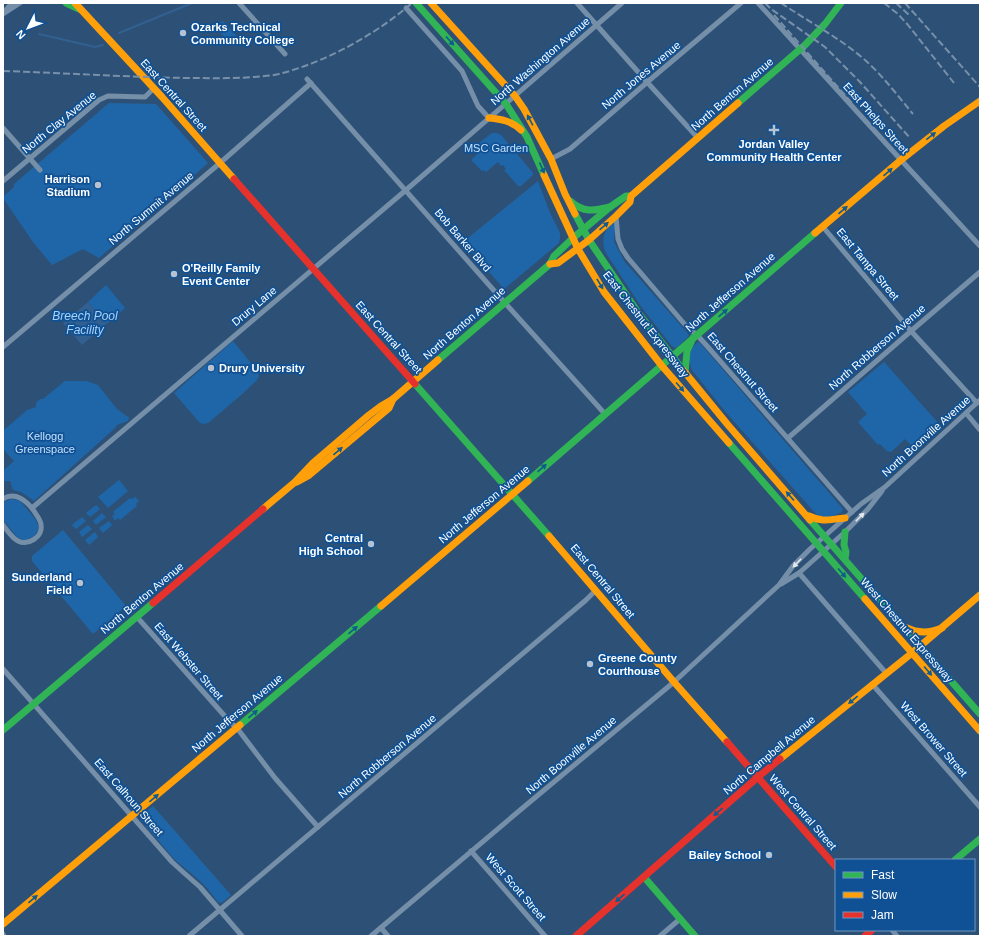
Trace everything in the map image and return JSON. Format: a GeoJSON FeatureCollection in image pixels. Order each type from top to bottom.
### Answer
{"type":"FeatureCollection","features":[{"type":"Feature","properties":{"kind":"main road","name":"East Central Street"},"geometry":{"type":"LineString","coordinates":[[66,3],[82,11]]}},
{"type":"Feature","properties":{"kind":"main road","name":"East Central Street"},"geometry":{"type":"LineString","coordinates":[[75,3],[154,88],[513,494],[674,682]]}},
{"type":"Feature","properties":{"kind":"main road","name":"East Chestnut Expressway"},"geometry":{"type":"LineString","coordinates":[[416,3],[506,104],[528,137],[578,249],[604,292],[662,366],[817,544]]}},
{"type":"Feature","properties":{"kind":"main road","name":"North Benton Avenue"},"geometry":{"type":"LineString","coordinates":[[3,730],[296,482],[305,471],[370,414],[384,403],[393,399],[414,382],[550,264],[554,256],[573,238],[610,207],[626,196],[631,196],[698,138],[805,45],[825,24],[841,3]]}},
{"type":"Feature","properties":{"kind":"main road","name":"East Chestnut Expressway"},"geometry":{"type":"LineString","coordinates":[[431,4],[515,96],[524,109],[551,159],[589,240],[638,314],[728,425],[825,536]]}},
{"type":"Feature","properties":{"kind":"main road","name":"North Jefferson Avenue"},"geometry":{"type":"LineString","coordinates":[[3,924],[513,494],[901,160],[944,126],[980,101]]}},
{"type":"Feature","properties":{"kind":"main road"},"geometry":{"type":"LineString","coordinates":[[489,118],[502,119],[517,126],[528,137]]}},
{"type":"Feature","properties":{"kind":"main road","name":"North Benton Avenue"},"geometry":{"type":"LineString","coordinates":[[550,264],[558,263],[589,240],[630,202],[631,196]]}},
{"type":"Feature","properties":{"kind":"main road"},"geometry":{"type":"LineString","coordinates":[[568,198],[575,205],[587,211],[610,207]]}},
{"type":"Feature","properties":{"kind":"main road"},"geometry":{"type":"LineString","coordinates":[[685,373],[686,351],[695,337]]}},
{"type":"Feature","properties":{"kind":"main road"},"geometry":{"type":"LineString","coordinates":[[805,514],[817,520],[826,522],[836,518],[845,518]]}},
{"type":"Feature","properties":{"kind":"main road"},"geometry":{"type":"LineString","coordinates":[[845,532],[845,559]]}},
{"type":"Feature","properties":{"kind":"main road","name":"West Chestnut Expressway"},"geometry":{"type":"LineString","coordinates":[[825,536],[980,714]]}},
{"type":"Feature","properties":{"kind":"main road","name":"West Chestnut Expressway"},"geometry":{"type":"LineString","coordinates":[[817,544],[980,731]]}},
{"type":"Feature","properties":{"kind":"main road","name":"North Campbell Avenue"},"geometry":{"type":"LineString","coordinates":[[576,936],[758,777],[912,653],[980,595]]}},
{"type":"Feature","properties":{"kind":"main road"},"geometry":{"type":"LineString","coordinates":[[902,625],[919,633],[942,628]]}},
{"type":"Feature","properties":{"kind":"main road","name":"West Central Street"},"geometry":{"type":"LineString","coordinates":[[674,682],[835,866]]}},
{"type":"Feature","properties":{"kind":"main road"},"geometry":{"type":"LineString","coordinates":[[956,859],[980,839]]}},
{"type":"Feature","properties":{"kind":"main road"},"geometry":{"type":"LineString","coordinates":[[644,877],[695,936]]}},
{"type":"Feature","properties":{"kind":"street"},"geometry":{"type":"LineString","coordinates":[[4,13],[12,3]]}},
{"type":"Feature","properties":{"kind":"street"},"geometry":{"type":"LineString","coordinates":[[4,13],[20,3]]}},
{"type":"Feature","properties":{"kind":"street"},"geometry":{"type":"LineString","coordinates":[[238,3],[284,54]]}},
{"type":"Feature","properties":{"kind":"street"},"geometry":{"type":"LineString","coordinates":[[577,3],[698,138]]}},
{"type":"Feature","properties":{"kind":"street","name":"North Washington Avenue"},"geometry":{"type":"LineString","coordinates":[[489,118],[622,3]]}},
{"type":"Feature","properties":{"kind":"street","name":"North Jones Avenue"},"geometry":{"type":"LineString","coordinates":[[551,159],[570,149],[741,3]]}},
{"type":"Feature","properties":{"kind":"street","name":"East Phelps Street"},"geometry":{"type":"LineString","coordinates":[[758,3],[980,246]]}},
{"type":"Feature","properties":{"kind":"street"},"geometry":{"type":"LineString","coordinates":[[406,8],[462,71],[478,106],[489,118]]}},
{"type":"Feature","properties":{"kind":"street","name":"Bob Barker Blvd"},"geometry":{"type":"LineString","coordinates":[[307,79],[605,414]]}},
{"type":"Feature","properties":{"kind":"street","name":"North Summit Avenue"},"geometry":{"type":"LineString","coordinates":[[3,347],[220,163],[311,83]]}},
{"type":"Feature","properties":{"kind":"street","name":"North Clay Avenue"},"geometry":{"type":"LineString","coordinates":[[3,180],[99,100],[108,96],[145,97],[154,88]]}},
{"type":"Feature","properties":{"kind":"street","name":"Drury Lane"},"geometry":{"type":"LineString","coordinates":[[32,508],[489,118]]}},
{"type":"Feature","properties":{"kind":"street"},"geometry":{"type":"LineString","coordinates":[[3,128],[40,170]]}},
{"type":"Feature","properties":{"kind":"street","name":"East Chestnut Street"},"geometry":{"type":"LineString","coordinates":[[616,216],[617,234],[620,244],[628,258],[695,337],[788,438],[852,512]]}},
{"type":"Feature","properties":{"kind":"street","name":"East Tampa Street"},"geometry":{"type":"LineString","coordinates":[[823,227],[911,331],[979,402]]}},
{"type":"Feature","properties":{"kind":"street","name":"North Robberson Avenue"},"geometry":{"type":"LineString","coordinates":[[788,438],[980,272]]}},
{"type":"Feature","properties":{"kind":"street","name":"North Boonville Avenue"},"geometry":{"type":"LineString","coordinates":[[372,936],[565,772],[674,682],[779,585],[793,566],[825,536],[861,504],[885,487],[979,402]]}},
{"type":"Feature","properties":{"kind":"street"},"geometry":{"type":"LineString","coordinates":[[966,413],[980,430]]}},
{"type":"Feature","properties":{"kind":"street","name":"North Boonville Avenue"},"geometry":{"type":"LineString","coordinates":[[779,585],[799,573],[845,532],[868,509],[885,487]]}},
{"type":"Feature","properties":{"kind":"street"},"geometry":{"type":"LineString","coordinates":[[3,499],[12,496],[22,499],[32,508],[42,526],[39,534],[31,541],[26,543],[16,540],[3,525]]}},
{"type":"Feature","properties":{"kind":"street"},"geometry":{"type":"LineString","coordinates":[[799,573],[886,673]]}},
{"type":"Feature","properties":{"kind":"street","name":"North Robberson Avenue"},"geometry":{"type":"LineString","coordinates":[[189,936],[596,590]]}},
{"type":"Feature","properties":{"kind":"street","name":"East Webster Street"},"geometry":{"type":"LineString","coordinates":[[137,617],[236,728],[275,778],[318,827]]}},
{"type":"Feature","properties":{"kind":"street","name":"East Calhoun Street"},"geometry":{"type":"LineString","coordinates":[[3,669],[172,862],[200,887],[242,936]]}},
{"type":"Feature","properties":{"kind":"street","name":"West Brower Street"},"geometry":{"type":"LineString","coordinates":[[872,684],[980,807]]}},
{"type":"Feature","properties":{"kind":"street","name":"West Scott Street"},"geometry":{"type":"LineString","coordinates":[[471,852],[545,936]]}},
{"type":"Feature","properties":{"kind":"street"},"geometry":{"type":"LineString","coordinates":[[660,936],[680,919]]}},
{"type":"Feature","properties":{"kind":"street"},"geometry":{"type":"LineString","coordinates":[[381,928],[388,936]]}},
{"type":"Feature","properties":{"kind":"green space"},"geometry":{"type":"Polygon","coordinates":[[[223,21],[242,42],[230,43],[214,26],[223,21]]]}},
{"type":"Feature","properties":{"kind":"green space","name":"Harrison Stadium"},"geometry":{"type":"Polygon","coordinates":[[[109,103],[156,104],[208,163],[99,258],[83,249],[52,265],[33,242],[3,197],[14,187],[14,184],[109,103]]]}},
{"type":"Feature","properties":{"kind":"green space","name":"MSC Garden"},"geometry":{"type":"Polygon","coordinates":[[[492,133],[501,135],[533,173],[533,175],[521,186],[518,186],[504,170],[506,169],[503,165],[501,166],[498,162],[486,172],[483,170],[482,171],[471,160],[483,149],[478,144],[492,133]]]}},
{"type":"Feature","properties":{"kind":"green space"},"geometry":{"type":"Polygon","coordinates":[[[538,181],[550,213],[560,233],[559,243],[504,289],[463,242],[538,181]]]}},
{"type":"Feature","properties":{"kind":"green space"},"geometry":{"type":"Polygon","coordinates":[[[614,223],[614,242],[624,261],[689,335],[676,348],[671,345],[640,305],[604,249],[603,240],[605,232],[610,225],[614,223]]]}},
{"type":"Feature","properties":{"kind":"green space"},"geometry":{"type":"Polygon","coordinates":[[[106,285],[125,308],[106,324],[88,302],[106,285]]]}},
{"type":"Feature","properties":{"kind":"green space"},"geometry":{"type":"Polygon","coordinates":[[[233,341],[258,372],[259,376],[257,380],[240,396],[208,423],[200,423],[174,393],[233,341]]]}},
{"type":"Feature","properties":{"kind":"green space"},"geometry":{"type":"Polygon","coordinates":[[[698,342],[843,509],[842,512],[828,518],[817,515],[724,410],[692,370],[690,354],[692,348],[698,342]]]}},
{"type":"Feature","properties":{"kind":"green space"},"geometry":{"type":"Polygon","coordinates":[[[884,362],[939,424],[914,448],[905,439],[891,452],[887,451],[880,444],[878,445],[858,422],[867,414],[848,392],[884,362]]]}},
{"type":"Feature","properties":{"kind":"green space","name":"Kellogg Greenspace"},"geometry":{"type":"Polygon","coordinates":[[[65,381],[86,381],[98,385],[117,409],[129,417],[128,421],[117,425],[34,501],[21,492],[13,490],[10,481],[3,481],[3,471],[14,461],[3,449],[3,432],[27,410],[36,407],[36,403],[40,399],[43,399],[65,381]]]}},
{"type":"Feature","properties":{"kind":"green space"},"geometry":{"type":"Polygon","coordinates":[[[119,480],[128,491],[108,508],[98,497],[119,480]]]}},
{"type":"Feature","properties":{"kind":"green space"},"geometry":{"type":"Polygon","coordinates":[[[135,497],[139,501],[136,504],[137,506],[120,520],[118,518],[115,521],[112,516],[115,514],[113,512],[130,498],[132,499],[135,497]]]}},
{"type":"Feature","properties":{"kind":"green space"},"geometry":{"type":"Polygon","coordinates":[[[10,499],[21,502],[36,520],[38,530],[31,538],[25,540],[17,537],[3,520],[3,503],[10,499]]]}},
{"type":"Feature","properties":{"kind":"green space"},"geometry":{"type":"Polygon","coordinates":[[[96,505],[100,509],[90,517],[86,513],[96,505]]]}},
{"type":"Feature","properties":{"kind":"green space"},"geometry":{"type":"Polygon","coordinates":[[[102,513],[106,517],[96,525],[93,521],[102,513]]]}},
{"type":"Feature","properties":{"kind":"green space"},"geometry":{"type":"Polygon","coordinates":[[[82,517],[86,521],[76,529],[72,525],[82,517]]]}},
{"type":"Feature","properties":{"kind":"green space"},"geometry":{"type":"Polygon","coordinates":[[[109,521],[112,525],[103,533],[99,528],[109,521]]]}},
{"type":"Feature","properties":{"kind":"green space"},"geometry":{"type":"Polygon","coordinates":[[[88,525],[92,529],[82,537],[79,532],[88,525]]]}},
{"type":"Feature","properties":{"kind":"green space","name":"Sunderland Field"},"geometry":{"type":"Polygon","coordinates":[[[63,530],[126,606],[93,634],[32,561],[32,556],[63,530]]]}},
{"type":"Feature","properties":{"kind":"green space"},"geometry":{"type":"Polygon","coordinates":[[[95,532],[98,537],[89,545],[85,540],[95,532]]]}},
{"type":"Feature","properties":{"kind":"green space"},"geometry":{"type":"Polygon","coordinates":[[[153,806],[231,895],[223,902],[218,902],[199,880],[175,860],[140,819],[140,817],[153,806]]]}},
{"type":"Feature","properties":{"kind":"water","name":"Breech Pool Facility"},"geometry":{"type":"Polygon","coordinates":[[[88,302],[106,324],[82,345],[63,323],[88,302]]]}},
{"type":"Feature","properties":{"kind":"waterway"},"geometry":{"type":"LineString","coordinates":[[119,33],[192,3]]}},
{"type":"Feature","properties":{"kind":"waterway"},"geometry":{"type":"LineString","coordinates":[[39,34],[95,47],[103,45]]}},
{"type":"Feature","properties":{"kind":"railway"},"geometry":{"type":"LineString","coordinates":[[3,71],[188,78],[236,78],[273,75],[297,69],[332,55],[382,26],[412,3]]}},
{"type":"Feature","properties":{"kind":"railway"},"geometry":{"type":"LineString","coordinates":[[765,3],[771,9],[825,47],[860,82],[910,138]]}},
{"type":"Feature","properties":{"kind":"railway"},"geometry":{"type":"LineString","coordinates":[[781,3],[835,37],[865,60],[884,79],[913,114]]}},
{"type":"Feature","properties":{"kind":"railway"},"geometry":{"type":"LineString","coordinates":[[884,3],[898,14],[908,25],[954,83]]}},
{"type":"Feature","properties":{"kind":"railway"},"geometry":{"type":"LineString","coordinates":[[896,3],[909,15]]}},
{"type":"Feature","properties":{"kind":"railway"},"geometry":{"type":"LineString","coordinates":[[905,3],[980,87]]}},
{"type":"Feature","properties":{"kind":"railway"},"geometry":{"type":"LineString","coordinates":[[774,15],[852,103]]}},
{"type":"Feature","properties":{"kind":"traffic: fast"},"geometry":{"type":"LineString","coordinates":[[66,3],[79,9]]}},
{"type":"Feature","properties":{"kind":"traffic: fast"},"geometry":{"type":"LineString","coordinates":[[416,3],[506,104],[527,137],[544,175]]}},
{"type":"Feature","properties":{"kind":"traffic: fast"},"geometry":{"type":"LineString","coordinates":[[738,103],[805,45],[825,24],[841,3]]}},
{"type":"Feature","properties":{"kind":"traffic: fast"},"geometry":{"type":"LineString","coordinates":[[438,360],[550,264],[554,256],[573,238],[610,207],[626,196],[631,196]]}},
{"type":"Feature","properties":{"kind":"traffic: fast"},"geometry":{"type":"LineString","coordinates":[[570,201],[580,208],[589,210],[610,207]]}},
{"type":"Feature","properties":{"kind":"traffic: fast"},"geometry":{"type":"LineString","coordinates":[[575,214],[589,240],[639,314],[683,370]]}},
{"type":"Feature","properties":{"kind":"traffic: fast"},"geometry":{"type":"LineString","coordinates":[[528,481],[815,233]]}},
{"type":"Feature","properties":{"kind":"traffic: fast"},"geometry":{"type":"LineString","coordinates":[[685,373],[687,351],[693,338]]}},
{"type":"Feature","properties":{"kind":"traffic: fast"},"geometry":{"type":"LineString","coordinates":[[415,384],[549,536]]}},
{"type":"Feature","properties":{"kind":"traffic: fast"},"geometry":{"type":"LineString","coordinates":[[729,443],[865,599]]}},
{"type":"Feature","properties":{"kind":"traffic: fast"},"geometry":{"type":"LineString","coordinates":[[810,520],[980,714]]}},
{"type":"Feature","properties":{"kind":"traffic: fast"},"geometry":{"type":"LineString","coordinates":[[845,532],[845,559]]}},
{"type":"Feature","properties":{"kind":"traffic: fast"},"geometry":{"type":"LineString","coordinates":[[3,730],[153,603]]}},
{"type":"Feature","properties":{"kind":"traffic: fast"},"geometry":{"type":"LineString","coordinates":[[240,725],[381,606]]}},
{"type":"Feature","properties":{"kind":"traffic: fast"},"geometry":{"type":"LineString","coordinates":[[956,859],[980,839]]}},
{"type":"Feature","properties":{"kind":"traffic: fast"},"geometry":{"type":"LineString","coordinates":[[644,877],[695,936]]}},
{"type":"Feature","properties":{"kind":"traffic: slow"},"geometry":{"type":"LineString","coordinates":[[75,3],[162,97],[234,179]]}},
{"type":"Feature","properties":{"kind":"traffic: slow"},"geometry":{"type":"LineString","coordinates":[[431,3],[515,96],[524,109],[551,159],[575,214]]}},
{"type":"Feature","properties":{"kind":"traffic: slow"},"geometry":{"type":"LineString","coordinates":[[815,233],[901,160],[944,126],[980,101]]}},
{"type":"Feature","properties":{"kind":"traffic: slow"},"geometry":{"type":"LineString","coordinates":[[550,264],[558,263],[589,240],[630,202],[631,196],[738,103]]}},
{"type":"Feature","properties":{"kind":"traffic: slow"},"geometry":{"type":"LineString","coordinates":[[489,118],[506,121],[514,124],[521,130]]}},
{"type":"Feature","properties":{"kind":"traffic: slow"},"geometry":{"type":"LineString","coordinates":[[544,175],[578,249],[604,292],[662,366],[729,443]]}},
{"type":"Feature","properties":{"kind":"traffic: slow"},"geometry":{"type":"LineString","coordinates":[[263,509],[295,482],[313,463],[369,415],[393,399],[438,360]]}},
{"type":"Feature","properties":{"kind":"traffic: slow"},"geometry":{"type":"LineString","coordinates":[[683,370],[810,520]]}},
{"type":"Feature","properties":{"kind":"traffic: slow"},"geometry":{"type":"LineString","coordinates":[[297,482],[308,476],[389,408],[393,399]]}},
{"type":"Feature","properties":{"kind":"traffic: slow"},"geometry":{"type":"LineString","coordinates":[[381,606],[528,481]]}},
{"type":"Feature","properties":{"kind":"traffic: slow"},"geometry":{"type":"LineString","coordinates":[[809,516],[823,520],[845,518]]}},
{"type":"Feature","properties":{"kind":"traffic: slow"},"geometry":{"type":"LineString","coordinates":[[549,536],[727,742]]}},
{"type":"Feature","properties":{"kind":"traffic: slow"},"geometry":{"type":"LineString","coordinates":[[780,759],[912,653],[980,595]]}},
{"type":"Feature","properties":{"kind":"traffic: slow"},"geometry":{"type":"LineString","coordinates":[[865,599],[980,731]]}},
{"type":"Feature","properties":{"kind":"traffic: slow"},"geometry":{"type":"LineString","coordinates":[[907,628],[924,632],[942,628]]}},
{"type":"Feature","properties":{"kind":"traffic: slow"},"geometry":{"type":"LineString","coordinates":[[3,924],[240,725]]}},
{"type":"Feature","properties":{"kind":"traffic: jam"},"geometry":{"type":"LineString","coordinates":[[234,179],[415,384]]}},
{"type":"Feature","properties":{"kind":"traffic: jam"},"geometry":{"type":"LineString","coordinates":[[153,603],[263,509]]}},
{"type":"Feature","properties":{"kind":"traffic: jam"},"geometry":{"type":"LineString","coordinates":[[727,742],[835,866]]}},
{"type":"Feature","properties":{"kind":"traffic: jam"},"geometry":{"type":"LineString","coordinates":[[576,936],[780,759]]}},
{"type":"Feature","properties":{"kind":"traffic: jam"},"geometry":{"type":"LineString","coordinates":[[865,936],[871,931]]}},
{"type":"Feature","properties":{"kind":"place","name":"Ozarks Technical Community College"},"geometry":{"type":"Point","coordinates":[183,33]}},
{"type":"Feature","properties":{"kind":"place","name":"Jordan Valley Community Health Center"},"geometry":{"type":"Point","coordinates":[774,130]}},
{"type":"Feature","properties":{"kind":"place","name":"Harrison Stadium"},"geometry":{"type":"Point","coordinates":[98,185]}},
{"type":"Feature","properties":{"kind":"place","name":"O'Reilly Family Event Center"},"geometry":{"type":"Point","coordinates":[174,274]}},
{"type":"Feature","properties":{"kind":"place","name":"Drury University"},"geometry":{"type":"Point","coordinates":[211,368]}},
{"type":"Feature","properties":{"kind":"place","name":"Central High School"},"geometry":{"type":"Point","coordinates":[371,544]}},
{"type":"Feature","properties":{"kind":"place","name":"Sunderland Field"},"geometry":{"type":"Point","coordinates":[80,583]}},
{"type":"Feature","properties":{"kind":"place","name":"Greene County Courthouse"},"geometry":{"type":"Point","coordinates":[590,664]}},
{"type":"Feature","properties":{"kind":"place","name":"Bailey School"},"geometry":{"type":"Point","coordinates":[769,855]}}]}
